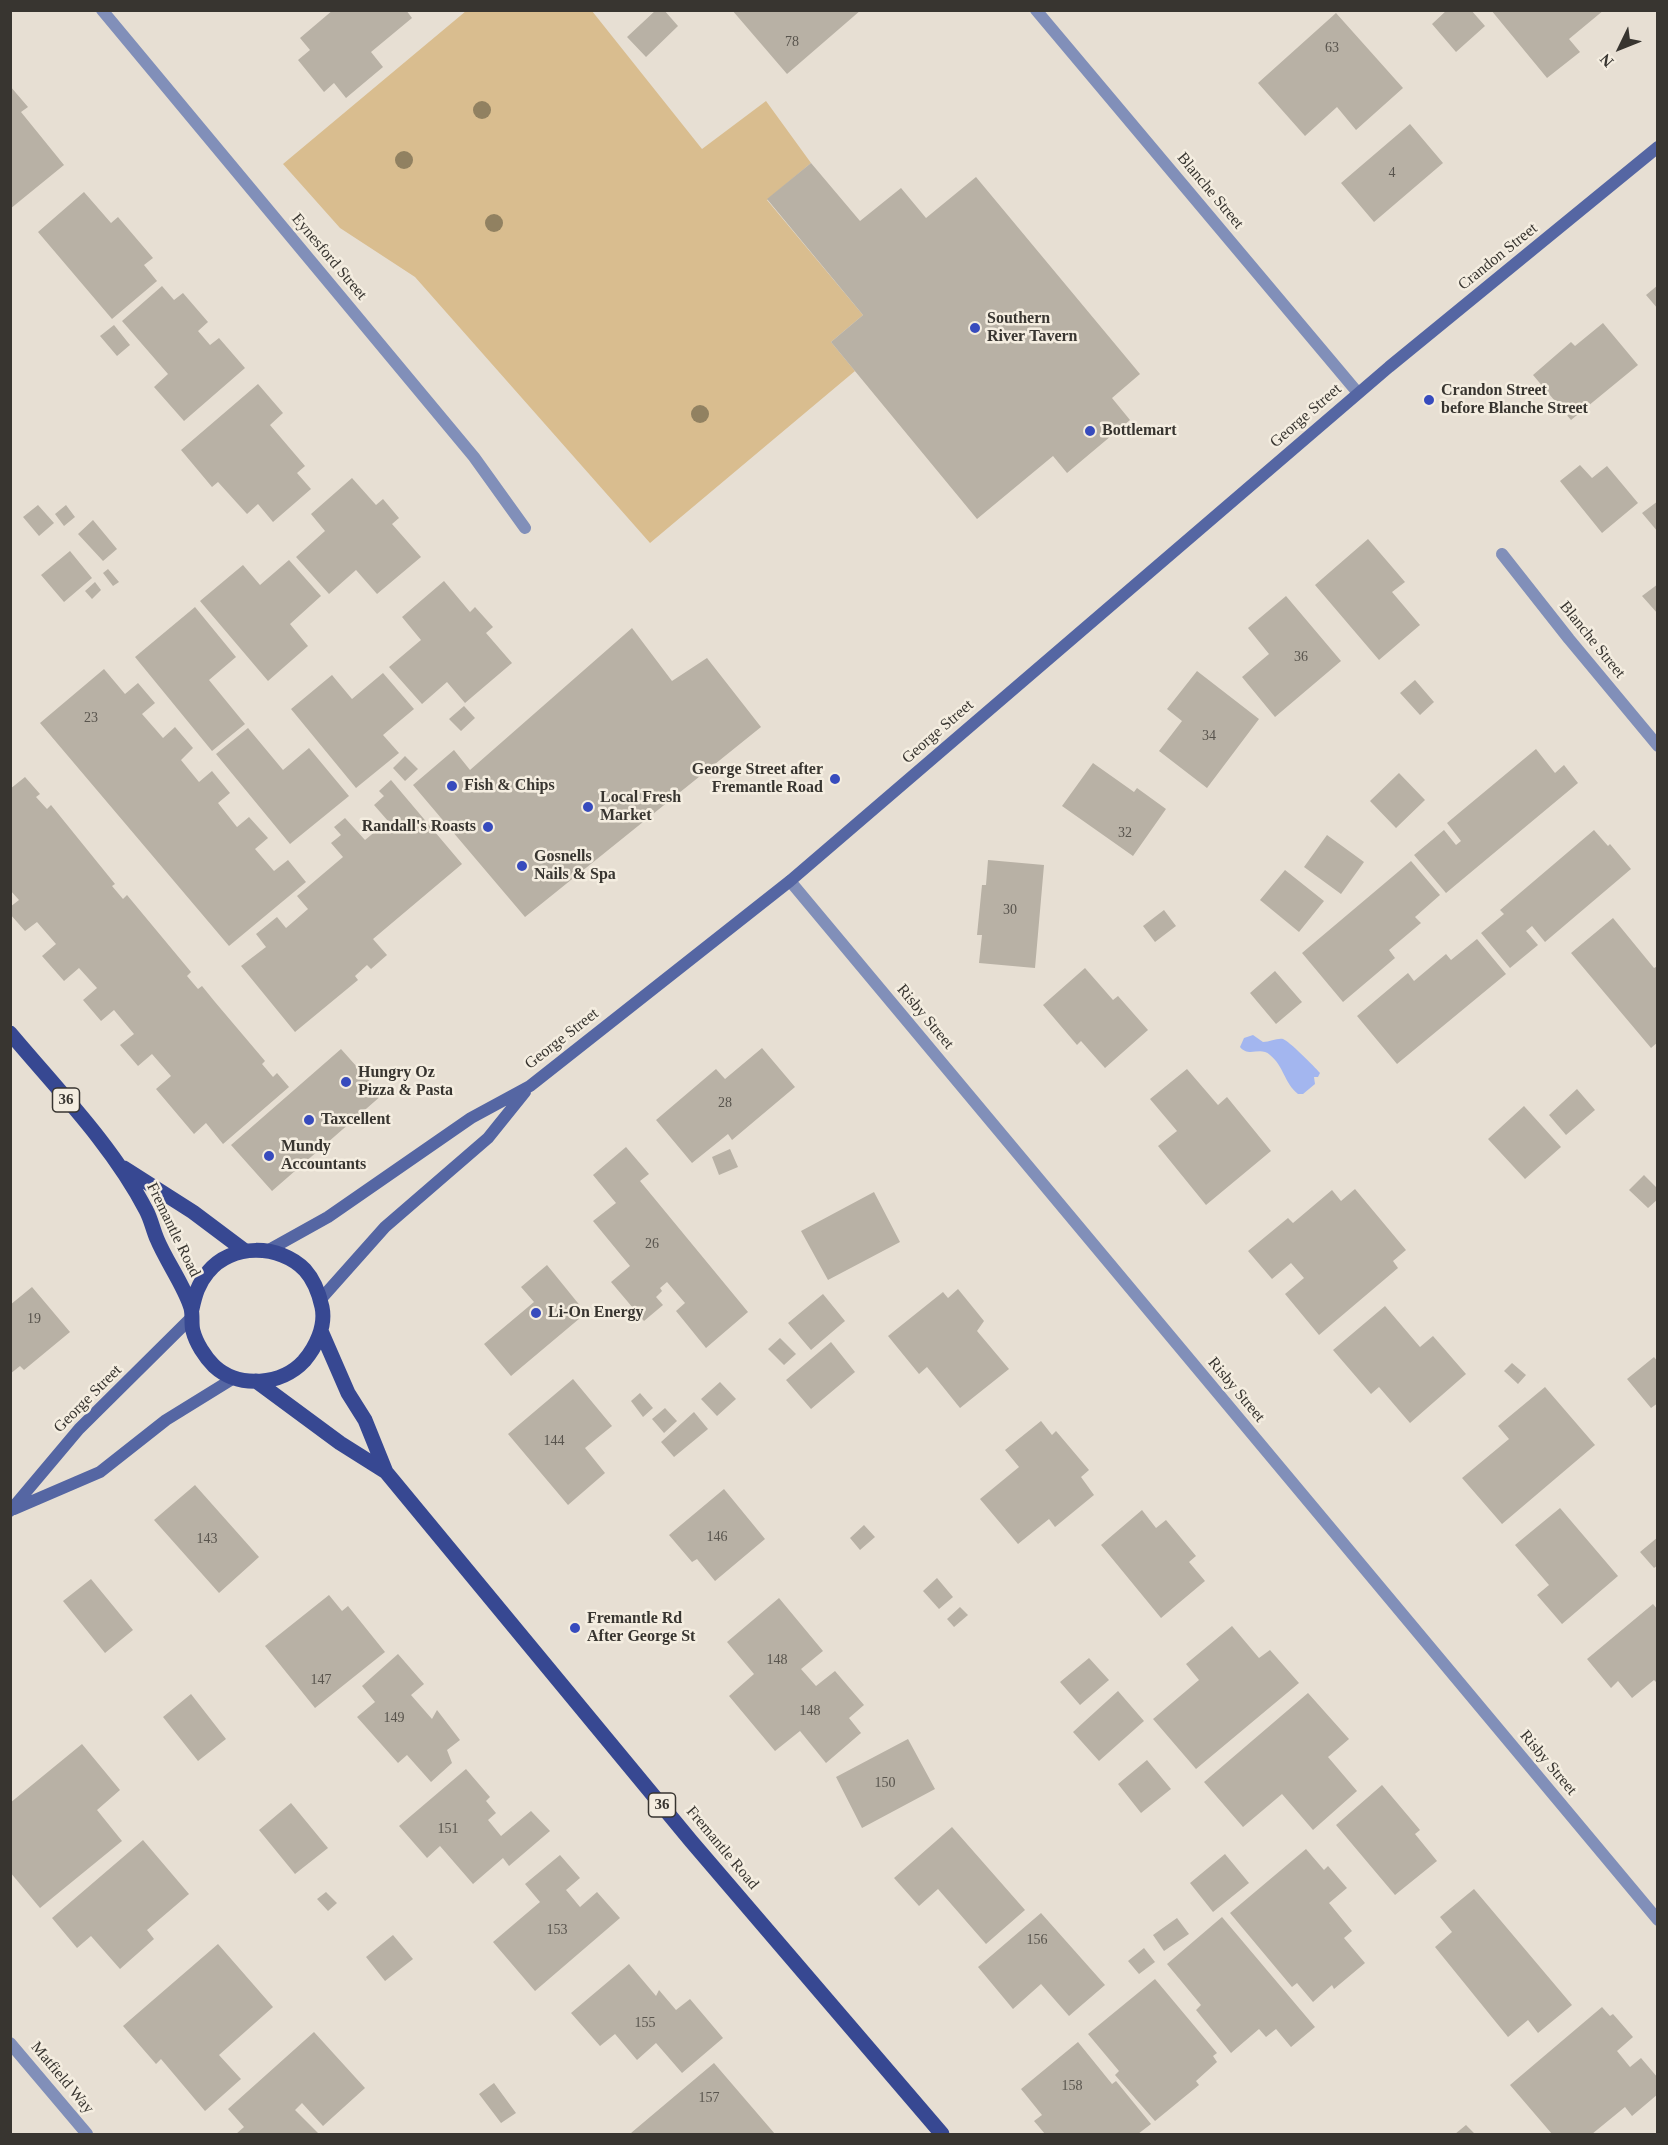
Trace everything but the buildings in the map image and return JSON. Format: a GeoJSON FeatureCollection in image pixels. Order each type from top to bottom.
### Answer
{"type":"FeatureCollection","features":[{"type":"Feature","properties":{"kind":"main road","name":"Crandon Street"},"geometry":{"type":"LineString","coordinates":[[1359,393],[1658,147]]}},
{"type":"Feature","properties":{"kind":"main road","name":"George Street"},"geometry":{"type":"LineString","coordinates":[[267,1251],[328,1217],[471,1118],[530,1086],[790,881],[1359,393]]}},
{"type":"Feature","properties":{"kind":"main road","name":"Fremantle Road"},"geometry":{"type":"LineString","coordinates":[[10,1033],[121,1166],[147,1212],[156,1239],[192,1313]]}},
{"type":"Feature","properties":{"kind":"main road","name":"George Street"},"geometry":{"type":"LineString","coordinates":[[320,1300],[385,1227],[488,1138],[530,1086]]}},
{"type":"Feature","properties":{"kind":"main road","name":"Fremantle Road"},"geometry":{"type":"LineString","coordinates":[[121,1166],[193,1212],[245,1251]]}},
{"type":"Feature","properties":{"kind":"main road"},"geometry":{"type":"LineString","coordinates":[[245,1251],[267,1251],[287,1257],[304,1269],[317,1287],[323,1308],[321,1331],[313,1351],[297,1368],[278,1378],[256,1381],[234,1378],[214,1366],[201,1350],[192,1330],[192,1313],[197,1288],[209,1270],[225,1258],[245,1251]]}},
{"type":"Feature","properties":{"kind":"main road","name":"George Street"},"geometry":{"type":"LineString","coordinates":[[12,1510],[79,1429],[192,1313]]}},
{"type":"Feature","properties":{"kind":"main road","name":"Fremantle Road"},"geometry":{"type":"LineString","coordinates":[[321,1331],[348,1393],[365,1420],[386,1472],[691,1840],[942,2134]]}},
{"type":"Feature","properties":{"kind":"main road","name":"George Street"},"geometry":{"type":"LineString","coordinates":[[12,1510],[100,1472],[166,1420],[234,1378]]}},
{"type":"Feature","properties":{"kind":"main road","name":"Fremantle Road"},"geometry":{"type":"LineString","coordinates":[[256,1381],[340,1443],[386,1472]]}},
{"type":"Feature","properties":{"kind":"street","name":"Eynesford Street"},"geometry":{"type":"LineString","coordinates":[[102,10],[474,457],[525,528]]}},
{"type":"Feature","properties":{"kind":"street","name":"Blanche Street"},"geometry":{"type":"LineString","coordinates":[[1036,10],[1359,393]]}},
{"type":"Feature","properties":{"kind":"street","name":"Blanche Street"},"geometry":{"type":"LineString","coordinates":[[1502,554],[1658,746]]}},
{"type":"Feature","properties":{"kind":"street","name":"Risby Street"},"geometry":{"type":"LineString","coordinates":[[790,881],[1658,1920]]}},
{"type":"Feature","properties":{"kind":"street","name":"Matfield Way"},"geometry":{"type":"LineString","coordinates":[[10,2043],[87,2134]]}},
{"type":"Feature","properties":{"kind":"shaded area"},"geometry":{"type":"Polygon","coordinates":[[[466,11],[592,11],[702,149],[766,101],[811,163],[767,200],[863,315],[831,342],[855,371],[650,543],[415,277],[340,228],[283,164],[466,11]]]}},
{"type":"Feature","properties":{"kind":"water"},"geometry":{"type":"Polygon","coordinates":[[[1253,1035],[1263,1042],[1283,1039],[1290,1044],[1320,1073],[1318,1077],[1314,1077],[1315,1084],[1303,1094],[1298,1094],[1293,1090],[1275,1059],[1266,1053],[1247,1052],[1240,1047],[1244,1038],[1253,1035]]]}},
{"type":"Feature","properties":{"kind":"place","name":"Southern River Tavern"},"geometry":{"type":"Point","coordinates":[975,328]}},
{"type":"Feature","properties":{"kind":"place","name":"Crandon Street before Blanche Street"},"geometry":{"type":"Point","coordinates":[1429,400]}},
{"type":"Feature","properties":{"kind":"place","name":"Bottlemart"},"geometry":{"type":"Point","coordinates":[1090,431]}},
{"type":"Feature","properties":{"kind":"place","name":"George Street after Fremantle Road"},"geometry":{"type":"Point","coordinates":[835,779]}},
{"type":"Feature","properties":{"kind":"place","name":"Fish & Chips"},"geometry":{"type":"Point","coordinates":[452,786]}},
{"type":"Feature","properties":{"kind":"place","name":"Local Fresh Market"},"geometry":{"type":"Point","coordinates":[588,807]}},
{"type":"Feature","properties":{"kind":"place","name":"Randall's Roasts"},"geometry":{"type":"Point","coordinates":[488,827]}},
{"type":"Feature","properties":{"kind":"place","name":"Gosnells Nails & Spa"},"geometry":{"type":"Point","coordinates":[522,866]}},
{"type":"Feature","properties":{"kind":"place","name":"Hungry Oz Pizza & Pasta"},"geometry":{"type":"Point","coordinates":[346,1082]}},
{"type":"Feature","properties":{"kind":"place","name":"Taxcellent"},"geometry":{"type":"Point","coordinates":[309,1120]}},
{"type":"Feature","properties":{"kind":"place","name":"Mundy Accountants"},"geometry":{"type":"Point","coordinates":[269,1156]}},
{"type":"Feature","properties":{"kind":"place","name":"Li-On Energy"},"geometry":{"type":"Point","coordinates":[536,1313]}},
{"type":"Feature","properties":{"kind":"place","name":"Fremantle Rd After George St"},"geometry":{"type":"Point","coordinates":[575,1628]}}]}
